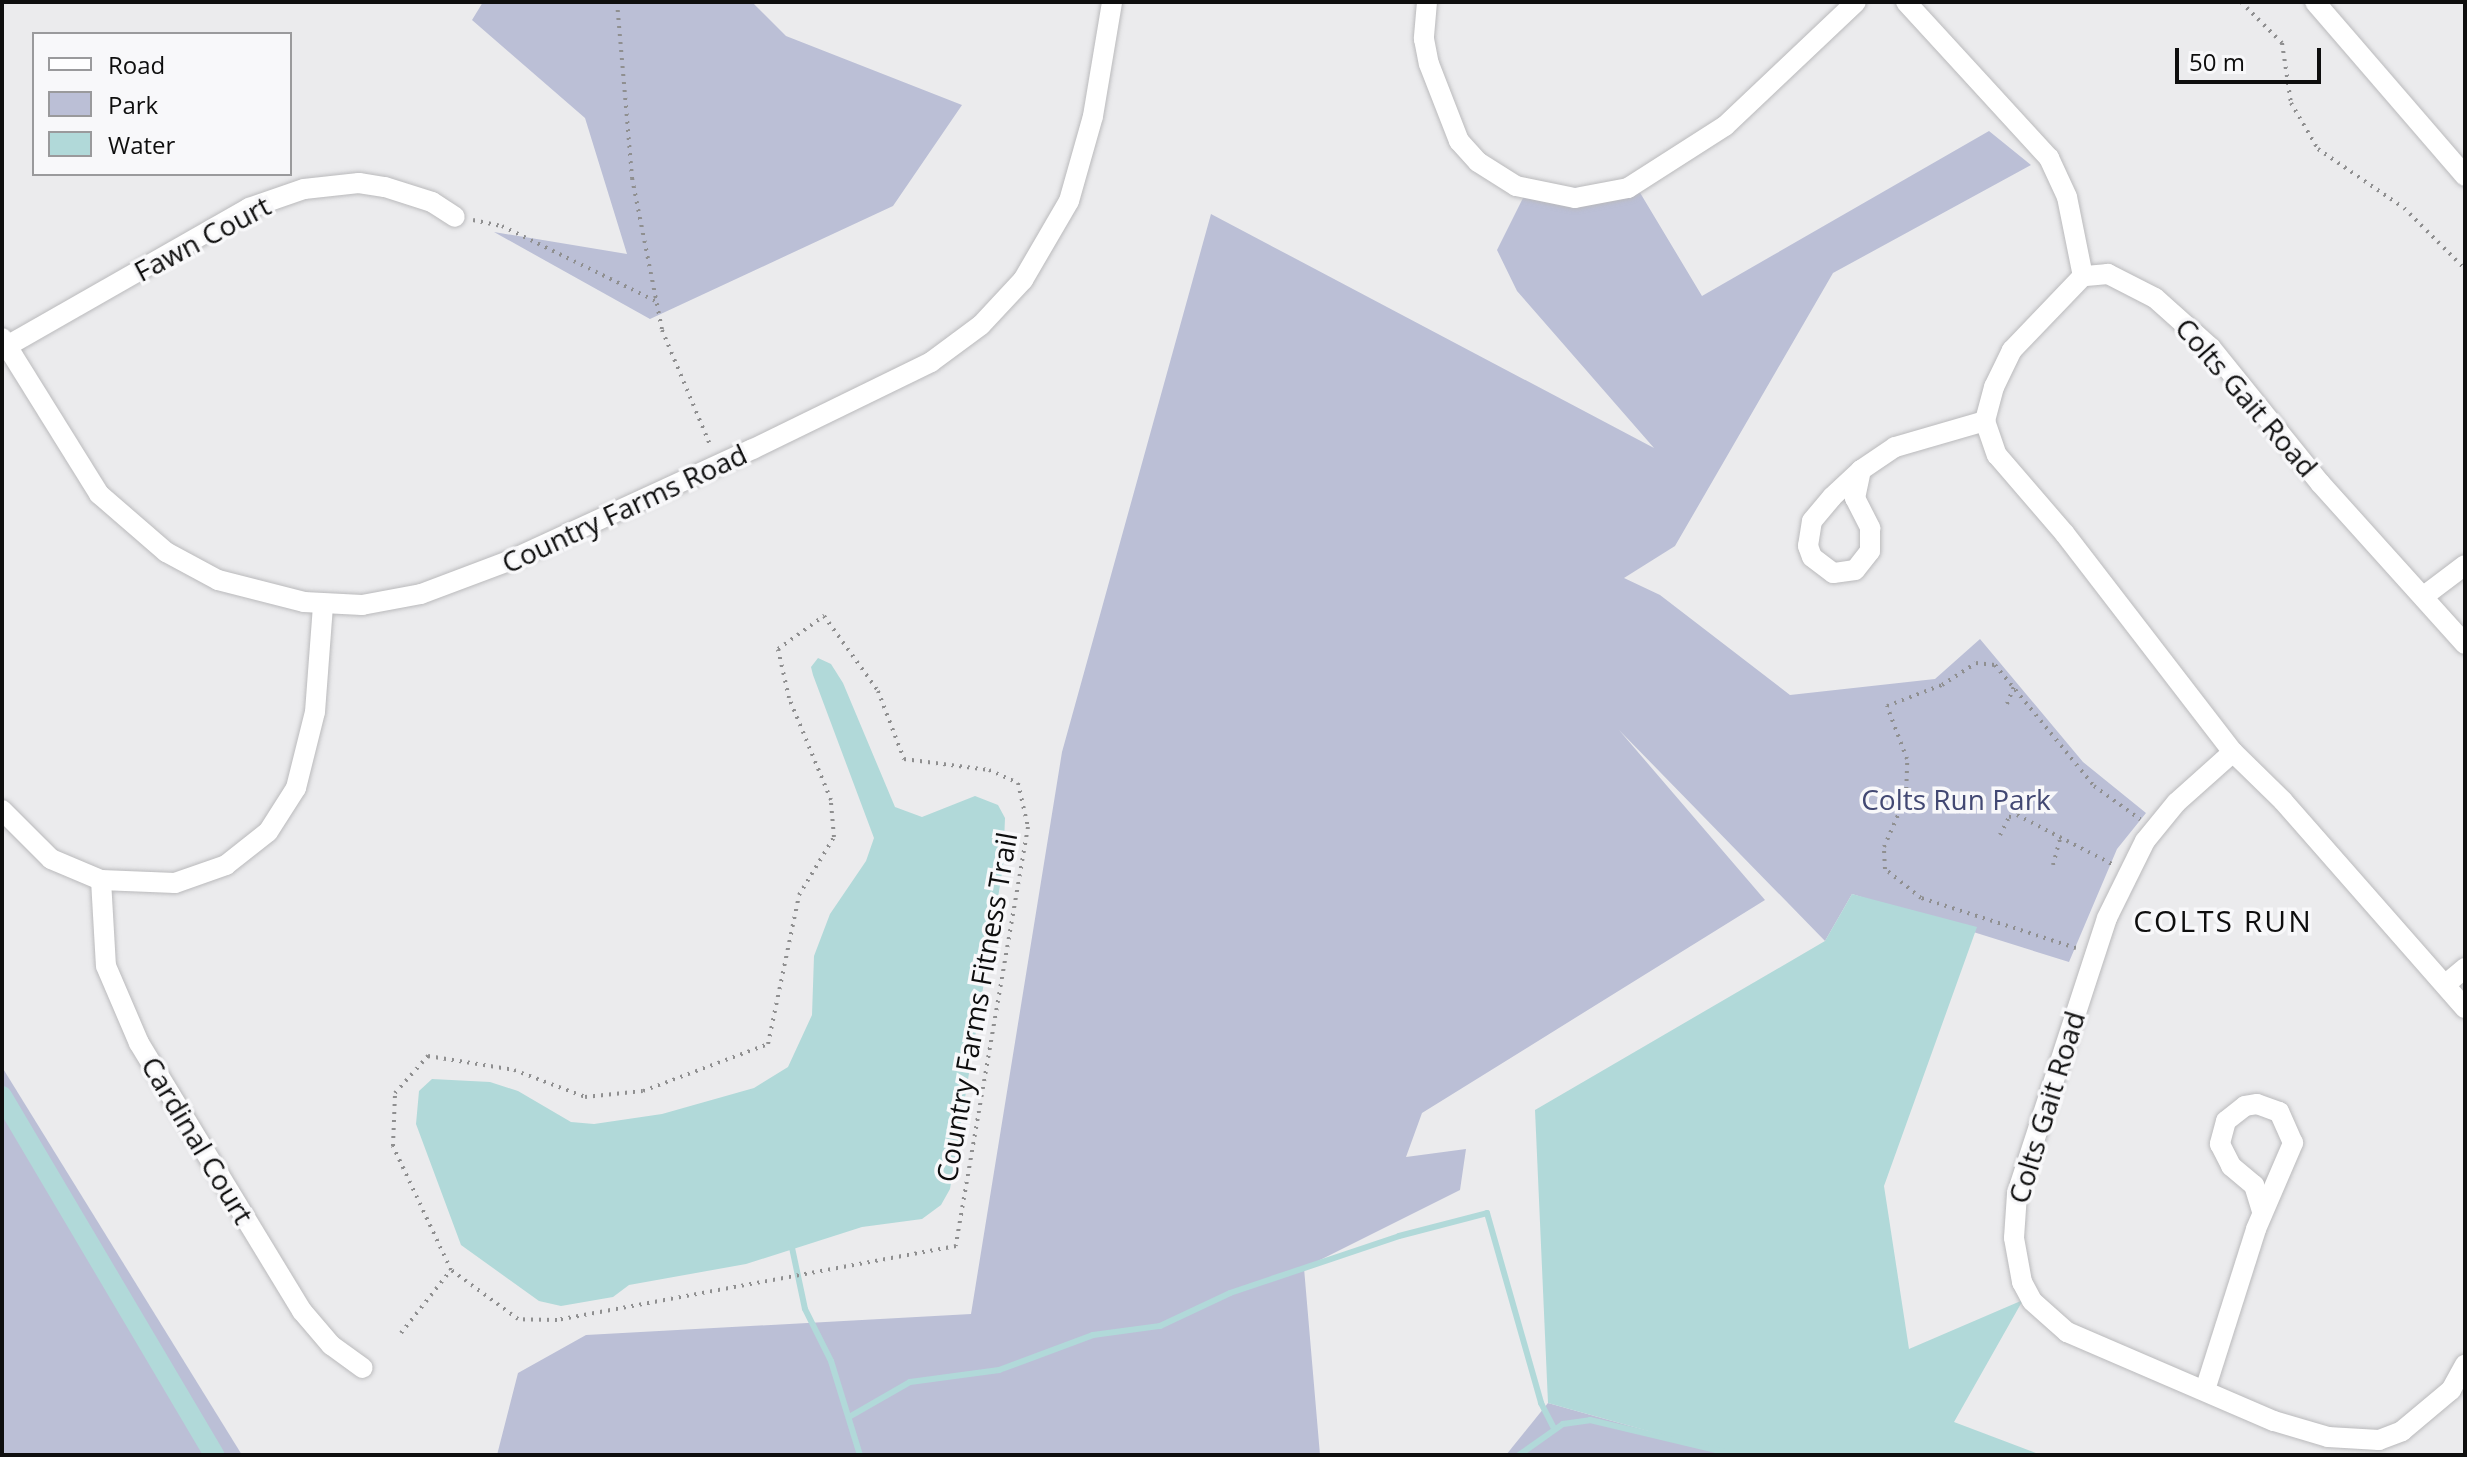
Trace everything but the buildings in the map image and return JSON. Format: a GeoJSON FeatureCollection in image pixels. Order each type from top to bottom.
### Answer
{"type":"FeatureCollection","features":[{"type":"Feature","properties":{"kind":"street","name":"Country Farms Road"},"geometry":{"type":"LineString","coordinates":[[4,342],[81,470],[142,535],[218,580],[275,598],[323,605],[391,602],[479,574],[753,449],[957,345],[1023,280],[1069,201],[1093,116],[1112,2]]}},
{"type":"Feature","properties":{"kind":"street"},"geometry":{"type":"LineString","coordinates":[[1427,2],[1429,64],[1459,141],[1478,162],[1516,186],[1575,198],[1628,188],[1725,126],[1856,2]]}},
{"type":"Feature","properties":{"kind":"street"},"geometry":{"type":"LineString","coordinates":[[1906,2],[2049,158],[2067,197],[2083,276],[2012,350],[1994,387],[1985,421],[1997,455],[2065,534],[2233,752],[2465,1008]]}},
{"type":"Feature","properties":{"kind":"street"},"geometry":{"type":"LineString","coordinates":[[2315,2],[2465,176]]}},
{"type":"Feature","properties":{"kind":"street","name":"Fawn Court"},"geometry":{"type":"LineString","coordinates":[[4,342],[236,215],[304,189],[359,183],[385,187],[432,202],[455,217]]}},
{"type":"Feature","properties":{"kind":"street","name":"Colts Gait Road"},"geometry":{"type":"LineString","coordinates":[[2083,276],[2108,274],[2132,285],[2193,328],[2320,483],[2465,644]]}},
{"type":"Feature","properties":{"kind":"street"},"geometry":{"type":"LineString","coordinates":[[1861,470],[1855,498],[1870,528],[1870,551],[1855,570],[1833,573],[1812,557],[1812,521],[1861,470],[1913,439],[1985,421]]}},
{"type":"Feature","properties":{"kind":"street"},"geometry":{"type":"LineString","coordinates":[[2424,596],[2465,565]]}},
{"type":"Feature","properties":{"kind":"street"},"geometry":{"type":"LineString","coordinates":[[2,810],[51,859],[101,880],[149,886],[188,879],[226,865],[268,832],[296,788],[311,737],[323,605]]}},
{"type":"Feature","properties":{"kind":"street","name":"Colts Gait Road"},"geometry":{"type":"LineString","coordinates":[[2233,752],[2154,829],[2127,872],[2094,953],[2017,1194],[2014,1238],[2022,1282],[2032,1301],[2067,1332],[2301,1430],[2354,1441],[2379,1440],[2423,1417],[2451,1390],[2465,1365]]}},
{"type":"Feature","properties":{"kind":"street","name":"Cardinal Court"},"geometry":{"type":"LineString","coordinates":[[101,880],[106,966],[139,1043],[302,1311],[331,1345],[363,1368]]}},
{"type":"Feature","properties":{"kind":"street"},"geometry":{"type":"LineString","coordinates":[[2446,984],[2465,968]]}},
{"type":"Feature","properties":{"kind":"street"},"geometry":{"type":"LineString","coordinates":[[2205,1390],[2262,1212],[2293,1143],[2279,1112],[2257,1104],[2234,1111],[2226,1121],[2220,1144],[2231,1166],[2254,1185],[2262,1212]]}},
{"type":"Feature","properties":{"kind":"path"},"geometry":{"type":"LineString","coordinates":[[617,2],[632,178],[662,330],[710,445]]}},
{"type":"Feature","properties":{"kind":"path"},"geometry":{"type":"LineString","coordinates":[[2241,2],[2282,43],[2291,103],[2318,149],[2404,208],[2465,269]]}},
{"type":"Feature","properties":{"kind":"path"},"geometry":{"type":"LineString","coordinates":[[455,217],[502,226],[656,301]]}},
{"type":"Feature","properties":{"kind":"path","name":"Country Farms Fitness Trail"},"geometry":{"type":"LineString","coordinates":[[824,616],[878,691],[904,759],[989,770],[1018,783],[1028,827],[956,1246],[557,1320],[518,1319],[451,1270],[393,1146],[395,1093],[428,1056],[514,1070],[585,1097],[643,1091],[768,1044],[799,895],[834,837],[831,800],[789,698],[778,649],[824,616]]}},
{"type":"Feature","properties":{"kind":"path"},"geometry":{"type":"LineString","coordinates":[[2094,953],[1921,898],[1885,869],[1882,858],[1906,797],[1907,759],[1887,706],[1984,661],[1995,665],[2094,786],[2154,829]]}},
{"type":"Feature","properties":{"kind":"path"},"geometry":{"type":"LineString","coordinates":[[2007,704],[2014,687]]}},
{"type":"Feature","properties":{"kind":"path"},"geometry":{"type":"LineString","coordinates":[[2000,835],[2009,817],[2017,815],[2127,872]]}},
{"type":"Feature","properties":{"kind":"path"},"geometry":{"type":"LineString","coordinates":[[2053,865],[2060,838]]}},
{"type":"Feature","properties":{"kind":"path"},"geometry":{"type":"LineString","coordinates":[[401,1333],[451,1270]]}},
{"type":"Feature","properties":{"kind":"green space"},"geometry":{"type":"Polygon","coordinates":[[[483,2],[752,2],[786,36],[962,105],[893,206],[650,319],[494,232],[627,254],[585,118],[472,20],[483,2]]]}},
{"type":"Feature","properties":{"kind":"green space","name":"Colts Run Park"},"geometry":{"type":"Polygon","coordinates":[[[1989,131],[2031,165],[1833,273],[1675,546],[1624,578],[1660,595],[1790,695],[1935,679],[1980,639],[2083,762],[2146,813],[2117,849],[2069,962],[1852,894],[1825,941],[1619,730],[1765,900],[1422,1113],[1406,1157],[1466,1149],[1460,1190],[1304,1268],[1320,1455],[497,1455],[518,1373],[586,1335],[971,1314],[1062,752],[1211,214],[1654,448],[1517,291],[1497,250],[1528,188],[1636,186],[1702,296],[1989,131]]]}},
{"type":"Feature","properties":{"kind":"green space"},"geometry":{"type":"Polygon","coordinates":[[[2,1067],[242,1455],[2,1455],[2,1067]]]}},
{"type":"Feature","properties":{"kind":"green space"},"geometry":{"type":"Polygon","coordinates":[[[1548,1403],[1734,1455],[1506,1455],[1548,1403]]]}},
{"type":"Feature","properties":{"kind":"water"},"geometry":{"type":"Polygon","coordinates":[[[818,658],[831,664],[843,683],[895,807],[922,817],[975,796],[998,805],[1005,818],[1003,867],[950,1189],[941,1205],[922,1219],[862,1227],[746,1264],[629,1285],[613,1297],[561,1306],[539,1301],[461,1245],[416,1124],[419,1091],[432,1079],[490,1082],[518,1091],[571,1122],[594,1124],[662,1114],[754,1088],[788,1067],[812,1015],[814,956],[830,914],[866,861],[874,838],[813,675],[811,667],[818,658]]]}},
{"type":"Feature","properties":{"kind":"water"},"geometry":{"type":"Polygon","coordinates":[[[1852,894],[1977,927],[1884,1186],[1909,1349],[2023,1300],[1954,1422],[2041,1455],[1734,1455],[1548,1403],[1535,1110],[1825,941],[1852,894]]]}},
{"type":"Feature","properties":{"kind":"waterway"},"geometry":{"type":"LineString","coordinates":[[2,1096],[214,1455]]}},
{"type":"Feature","properties":{"kind":"waterway"},"geometry":{"type":"LineString","coordinates":[[849,1417],[910,1382],[999,1370],[1093,1335],[1160,1326],[1230,1293],[1399,1236],[1487,1213],[1541,1403],[1554,1428]]}},
{"type":"Feature","properties":{"kind":"waterway"},"geometry":{"type":"LineString","coordinates":[[791,1243],[805,1309],[831,1361],[860,1455]]}},
{"type":"Feature","properties":{"kind":"waterway"},"geometry":{"type":"LineString","coordinates":[[1519,1455],[1563,1424],[1590,1420],[1737,1455]]}},
{"type":"Feature","properties":{"kind":"district","name":"COLTS RUN"},"geometry":{"type":"Point","coordinates":[2223,921]}}]}
